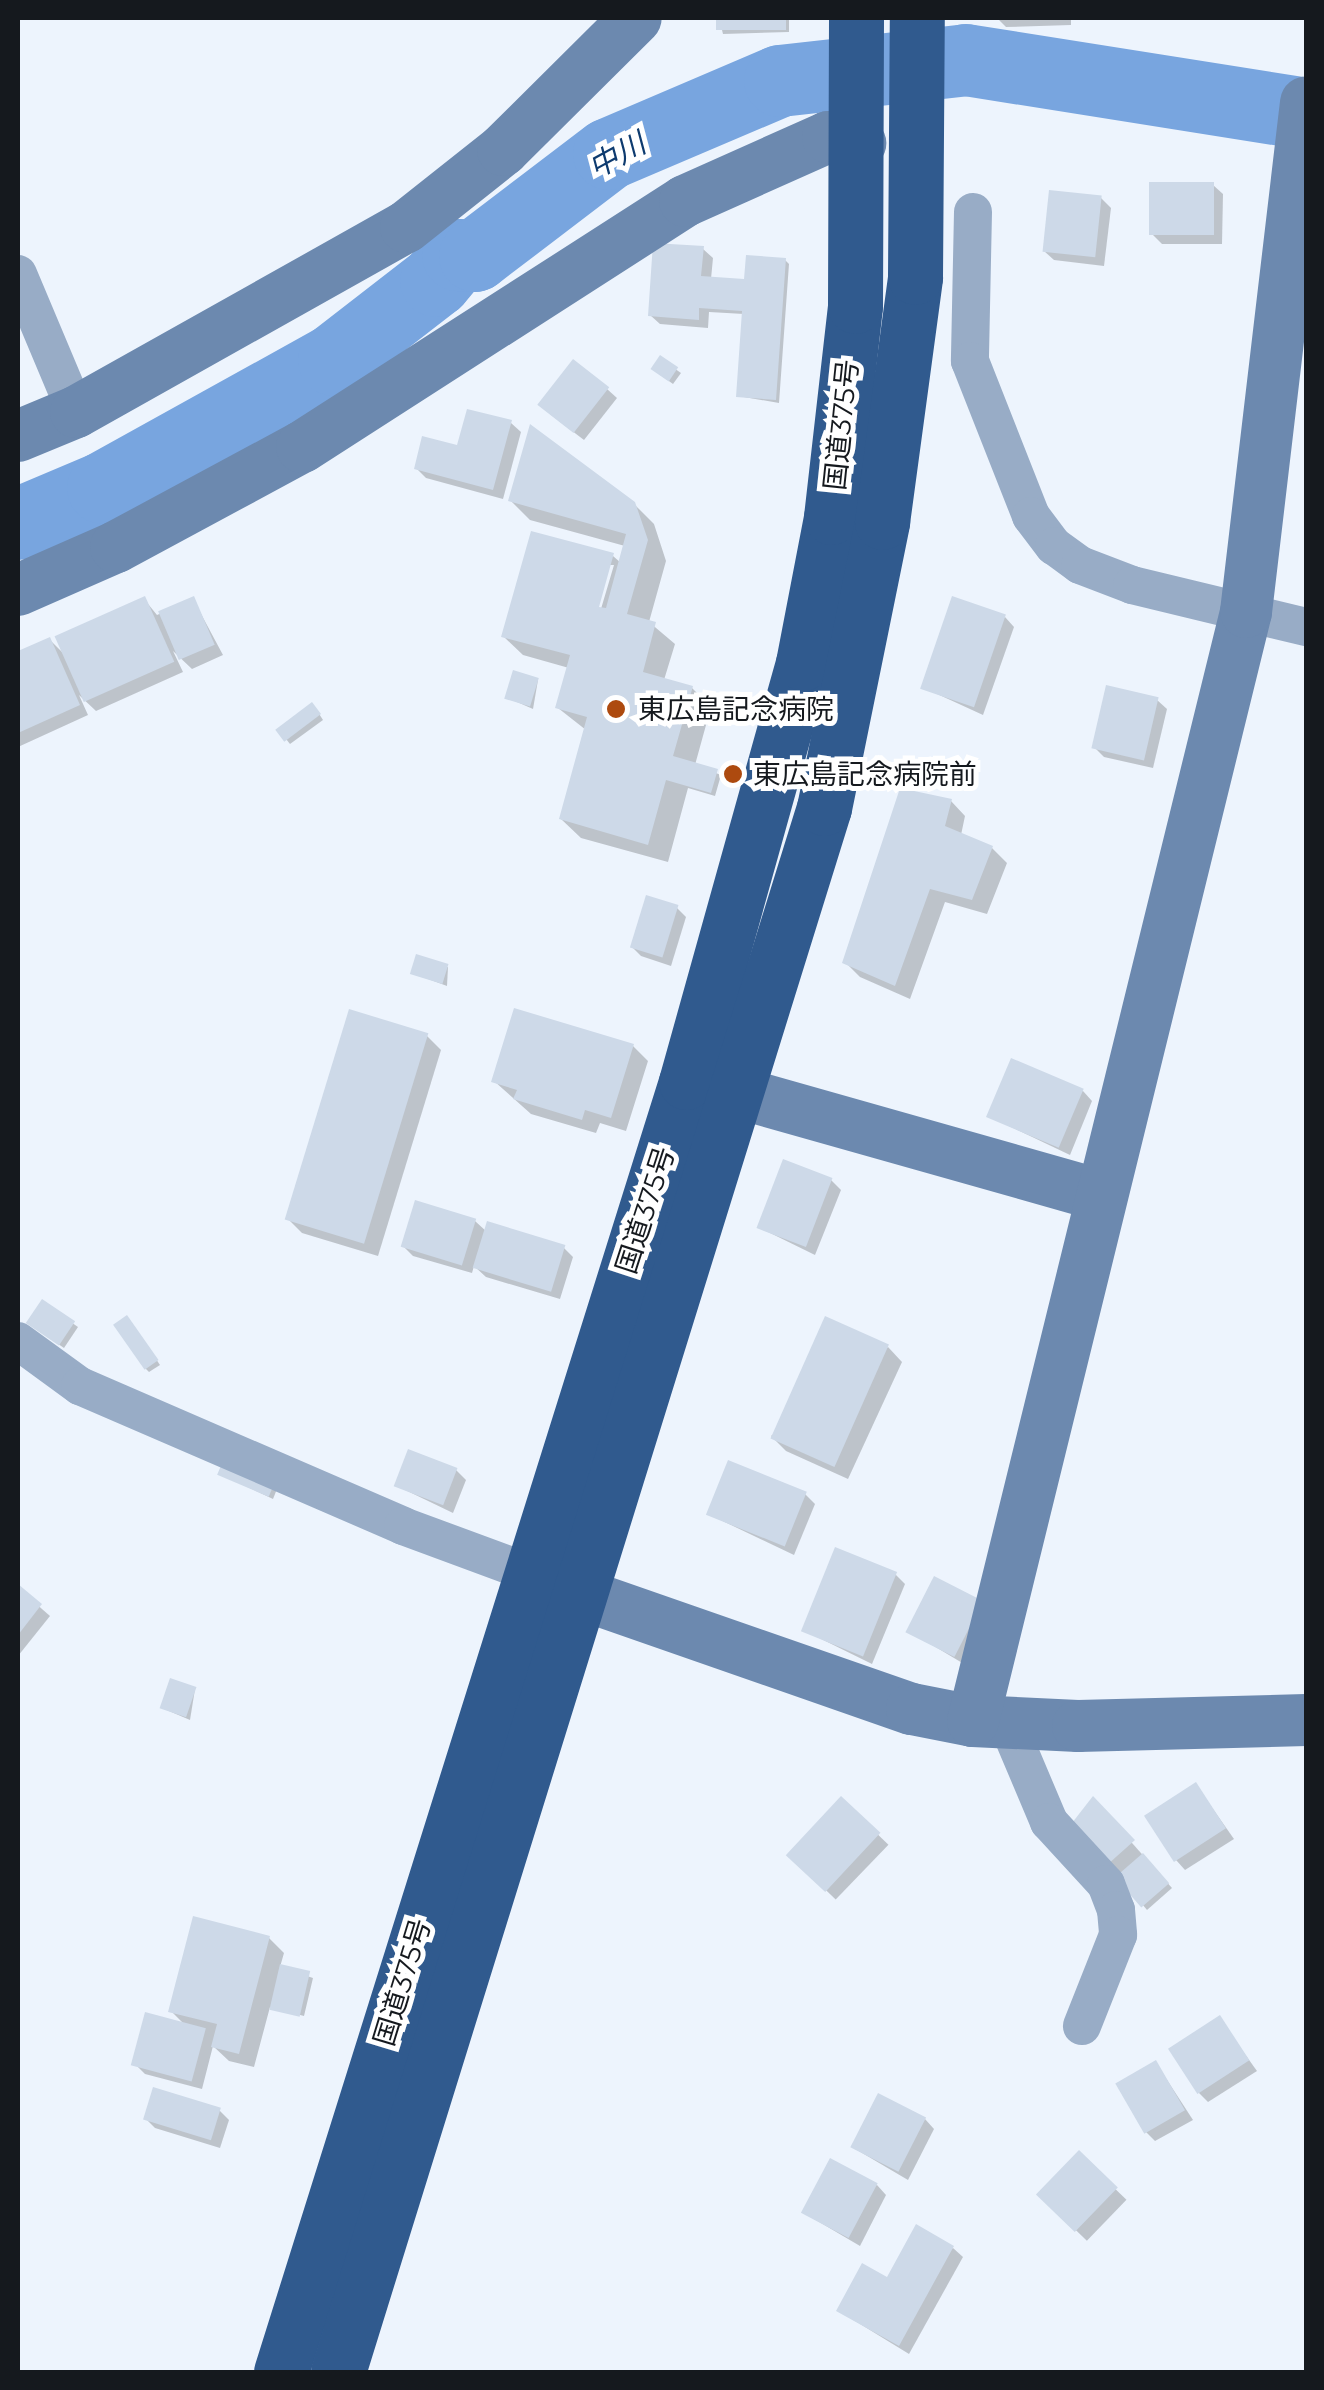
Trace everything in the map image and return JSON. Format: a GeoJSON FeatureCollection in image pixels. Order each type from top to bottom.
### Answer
{"type":"FeatureCollection","features":[{"type":"Feature","properties":{"kind":"highway","name":"国道375号"},"geometry":{"type":"LineString","coordinates":[[281,2372],[529,1571],[686,1082],[803,662],[831,517],[846,383],[860,134],[856,24]]}},
{"type":"Feature","properties":{"kind":"highway","name":"国道375号"},"geometry":{"type":"LineString","coordinates":[[338,2372],[824,808],[857,670],[915,277],[918,27]]}},
{"type":"Feature","properties":{"kind":"street"},"geometry":{"type":"LineString","coordinates":[[18,436],[76,412],[406,227],[503,150],[628,20]]}},
{"type":"Feature","properties":{"kind":"street"},"geometry":{"type":"LineString","coordinates":[[1082,2026],[1118,1935],[1116,1910],[1106,1884],[1049,1822],[989,1721],[1099,1196],[1246,612],[1306,103]]}},
{"type":"Feature","properties":{"kind":"street"},"geometry":{"type":"LineString","coordinates":[[18,590],[116,547],[302,447],[684,202],[828,137],[860,134]]}},
{"type":"Feature","properties":{"kind":"street"},"geometry":{"type":"LineString","coordinates":[[973,212],[970,361],[1031,516],[1054,546],[1080,565],[1132,585],[1306,627]]}},
{"type":"Feature","properties":{"kind":"street"},"geometry":{"type":"LineString","coordinates":[[18,274],[76,412]]}},
{"type":"Feature","properties":{"kind":"street"},"geometry":{"type":"LineString","coordinates":[[915,277],[969,279]]}},
{"type":"Feature","properties":{"kind":"street"},"geometry":{"type":"LineString","coordinates":[[736,1092],[1099,1196]]}},
{"type":"Feature","properties":{"kind":"street"},"geometry":{"type":"LineString","coordinates":[[18,1341],[80,1386],[403,1526],[581,1594],[912,1709],[989,1721],[1078,1726],[1306,1720]]}},
{"type":"Feature","properties":{"kind":"building"},"geometry":{"type":"Polygon","coordinates":[[[716,18],[786,18],[786,30],[716,30],[716,18]]]}},
{"type":"Feature","properties":{"kind":"building"},"geometry":{"type":"Polygon","coordinates":[[[1149,182],[1214,182],[1214,235],[1149,235],[1149,182]]]}},
{"type":"Feature","properties":{"kind":"building"},"geometry":{"type":"Polygon","coordinates":[[[1049,190],[1102,196],[1095,257],[1043,252],[1049,190]]]}},
{"type":"Feature","properties":{"kind":"building"},"geometry":{"type":"Polygon","coordinates":[[[653,243],[704,246],[701,276],[744,279],[746,255],[786,258],[776,400],[736,397],[742,311],[699,308],[699,320],[648,316],[653,243]]]}},
{"type":"Feature","properties":{"kind":"building"},"geometry":{"type":"Polygon","coordinates":[[[660,355],[678,367],[669,381],[650,369],[660,355]]]}},
{"type":"Feature","properties":{"kind":"building"},"geometry":{"type":"Polygon","coordinates":[[[573,359],[609,387],[574,433],[537,405],[573,359]]]}},
{"type":"Feature","properties":{"kind":"building"},"geometry":{"type":"Polygon","coordinates":[[[467,409],[512,420],[493,490],[414,469],[422,436],[457,445],[467,409]]]}},
{"type":"Feature","properties":{"kind":"building"},"geometry":{"type":"Polygon","coordinates":[[[530,424],[635,502],[648,540],[627,614],[656,622],[643,672],[693,686],[673,756],[718,769],[711,793],[666,780],[648,845],[559,819],[587,717],[555,708],[570,655],[501,637],[531,531],[614,553],[599,607],[606,608],[626,534],[508,501],[530,424]]]}},
{"type":"Feature","properties":{"kind":"building"},"geometry":{"type":"Polygon","coordinates":[[[145,596],[174,662],[84,702],[55,636],[145,596]]]}},
{"type":"Feature","properties":{"kind":"building"},"geometry":{"type":"Polygon","coordinates":[[[194,596],[215,645],[179,660],[158,611],[194,596]]]}},
{"type":"Feature","properties":{"kind":"building"},"geometry":{"type":"Polygon","coordinates":[[[952,596],[1006,615],[974,707],[920,689],[952,596]]]}},
{"type":"Feature","properties":{"kind":"building"},"geometry":{"type":"Polygon","coordinates":[[[50,637],[80,705],[18,733],[18,651],[50,637]]]}},
{"type":"Feature","properties":{"kind":"building"},"geometry":{"type":"Polygon","coordinates":[[[513,670],[539,678],[530,707],[504,699],[513,670]]]}},
{"type":"Feature","properties":{"kind":"building"},"geometry":{"type":"Polygon","coordinates":[[[1106,685],[1159,697],[1144,760],[1091,748],[1106,685]]]}},
{"type":"Feature","properties":{"kind":"building"},"geometry":{"type":"Polygon","coordinates":[[[312,702],[321,714],[284,742],[275,730],[312,702]]]}},
{"type":"Feature","properties":{"kind":"building"},"geometry":{"type":"Polygon","coordinates":[[[900,788],[952,799],[945,826],[993,846],[972,900],[930,889],[895,986],[842,963],[900,788]]]}},
{"type":"Feature","properties":{"kind":"building"},"geometry":{"type":"Polygon","coordinates":[[[646,895],[679,905],[662,958],[630,948],[646,895]]]}},
{"type":"Feature","properties":{"kind":"building"},"geometry":{"type":"Polygon","coordinates":[[[416,954],[449,964],[442,984],[410,974],[416,954]]]}},
{"type":"Feature","properties":{"kind":"building"},"geometry":{"type":"Polygon","coordinates":[[[514,1008],[634,1044],[611,1118],[585,1110],[582,1120],[513,1099],[517,1090],[491,1082],[514,1008]]]}},
{"type":"Feature","properties":{"kind":"building"},"geometry":{"type":"Polygon","coordinates":[[[349,1009],[428,1033],[364,1244],[285,1219],[349,1009]]]}},
{"type":"Feature","properties":{"kind":"building"},"geometry":{"type":"Polygon","coordinates":[[[1011,1058],[1084,1089],[1059,1148],[986,1117],[1011,1058]]]}},
{"type":"Feature","properties":{"kind":"building"},"geometry":{"type":"Polygon","coordinates":[[[783,1159],[832,1178],[806,1247],[756,1228],[783,1159]]]}},
{"type":"Feature","properties":{"kind":"building"},"geometry":{"type":"Polygon","coordinates":[[[415,1200],[476,1219],[462,1266],[401,1247],[415,1200]]]}},
{"type":"Feature","properties":{"kind":"building"},"geometry":{"type":"Polygon","coordinates":[[[487,1221],[565,1245],[551,1292],[473,1268],[487,1221]]]}},
{"type":"Feature","properties":{"kind":"building"},"geometry":{"type":"Polygon","coordinates":[[[42,1299],[75,1321],[59,1345],[26,1323],[42,1299]]]}},
{"type":"Feature","properties":{"kind":"building"},"geometry":{"type":"Polygon","coordinates":[[[127,1315],[159,1360],[145,1370],[113,1325],[127,1315]]]}},
{"type":"Feature","properties":{"kind":"building"},"geometry":{"type":"Polygon","coordinates":[[[825,1316],[889,1344],[834,1467],[770,1438],[825,1316]]]}},
{"type":"Feature","properties":{"kind":"building"},"geometry":{"type":"Polygon","coordinates":[[[408,1449],[457,1468],[443,1505],[394,1486],[408,1449]]]}},
{"type":"Feature","properties":{"kind":"building"},"geometry":{"type":"Polygon","coordinates":[[[728,1460],[807,1492],[785,1547],[706,1515],[728,1460]]]}},
{"type":"Feature","properties":{"kind":"building"},"geometry":{"type":"Polygon","coordinates":[[[223,1461],[275,1483],[269,1497],[217,1475],[223,1461]]]}},
{"type":"Feature","properties":{"kind":"building"},"geometry":{"type":"Polygon","coordinates":[[[835,1547],[897,1572],[863,1656],[801,1631],[835,1547]]]}},
{"type":"Feature","properties":{"kind":"building"},"geometry":{"type":"Polygon","coordinates":[[[934,1576],[983,1601],[954,1657],[905,1632],[934,1576]]]}},
{"type":"Feature","properties":{"kind":"building"},"geometry":{"type":"Polygon","coordinates":[[[18,1584],[42,1604],[18,1635],[18,1584]]]}},
{"type":"Feature","properties":{"kind":"building"},"geometry":{"type":"Polygon","coordinates":[[[170,1678],[196,1687],[186,1717],[160,1708],[170,1678]]]}},
{"type":"Feature","properties":{"kind":"building"},"geometry":{"type":"Polygon","coordinates":[[[1196,1782],[1226,1828],[1174,1862],[1144,1816],[1196,1782]]]}},
{"type":"Feature","properties":{"kind":"building"},"geometry":{"type":"Polygon","coordinates":[[[841,1796],[880,1833],[825,1892],[786,1855],[841,1796]]]}},
{"type":"Feature","properties":{"kind":"building"},"geometry":{"type":"Polygon","coordinates":[[[1093,1796],[1135,1840],[1107,1865],[1072,1823],[1093,1796]]]}},
{"type":"Feature","properties":{"kind":"building"},"geometry":{"type":"Polygon","coordinates":[[[1143,1853],[1169,1883],[1141,1907],[1115,1877],[1143,1853]]]}},
{"type":"Feature","properties":{"kind":"building"},"geometry":{"type":"Polygon","coordinates":[[[193,1916],[270,1936],[239,2054],[211,2047],[217,2024],[168,2012],[193,1916]]]}},
{"type":"Feature","properties":{"kind":"building"},"geometry":{"type":"Polygon","coordinates":[[[280,1964],[310,1971],[300,2017],[269,2010],[280,1964]]]}},
{"type":"Feature","properties":{"kind":"building"},"geometry":{"type":"Polygon","coordinates":[[[145,2012],[206,2028],[192,2081],[131,2065],[145,2012]]]}},
{"type":"Feature","properties":{"kind":"building"},"geometry":{"type":"Polygon","coordinates":[[[1220,2015],[1249,2060],[1197,2094],[1168,2049],[1220,2015]]]}},
{"type":"Feature","properties":{"kind":"building"},"geometry":{"type":"Polygon","coordinates":[[[1156,2060],[1185,2110],[1144,2134],[1115,2084],[1156,2060]]]}},
{"type":"Feature","properties":{"kind":"building"},"geometry":{"type":"Polygon","coordinates":[[[153,2087],[221,2108],[211,2140],[143,2120],[153,2087]]]}},
{"type":"Feature","properties":{"kind":"building"},"geometry":{"type":"Polygon","coordinates":[[[878,2093],[926,2118],[898,2172],[850,2147],[878,2093]]]}},
{"type":"Feature","properties":{"kind":"building"},"geometry":{"type":"Polygon","coordinates":[[[1079,2150],[1118,2188],[1075,2232],[1036,2195],[1079,2150]]]}},
{"type":"Feature","properties":{"kind":"building"},"geometry":{"type":"Polygon","coordinates":[[[830,2158],[878,2183],[849,2238],[801,2213],[830,2158]]]}},
{"type":"Feature","properties":{"kind":"building"},"geometry":{"type":"Polygon","coordinates":[[[916,2224],[954,2246],[899,2346],[836,2311],[862,2263],[887,2277],[916,2224]]]}},
{"type":"Feature","properties":{"kind":"waterway","name":"中川"},"geometry":{"type":"LineString","coordinates":[[18,524],[103,488],[334,360],[436,281],[458,255],[475,256],[609,154],[780,81],[966,60],[1306,114]]}},
{"type":"Feature","properties":{"kind":"place","name":"東広島記念病院"},"geometry":{"type":"Point","coordinates":[616,709]}},
{"type":"Feature","properties":{"kind":"place","name":"東広島記念病院前"},"geometry":{"type":"Point","coordinates":[733,774]}}]}
